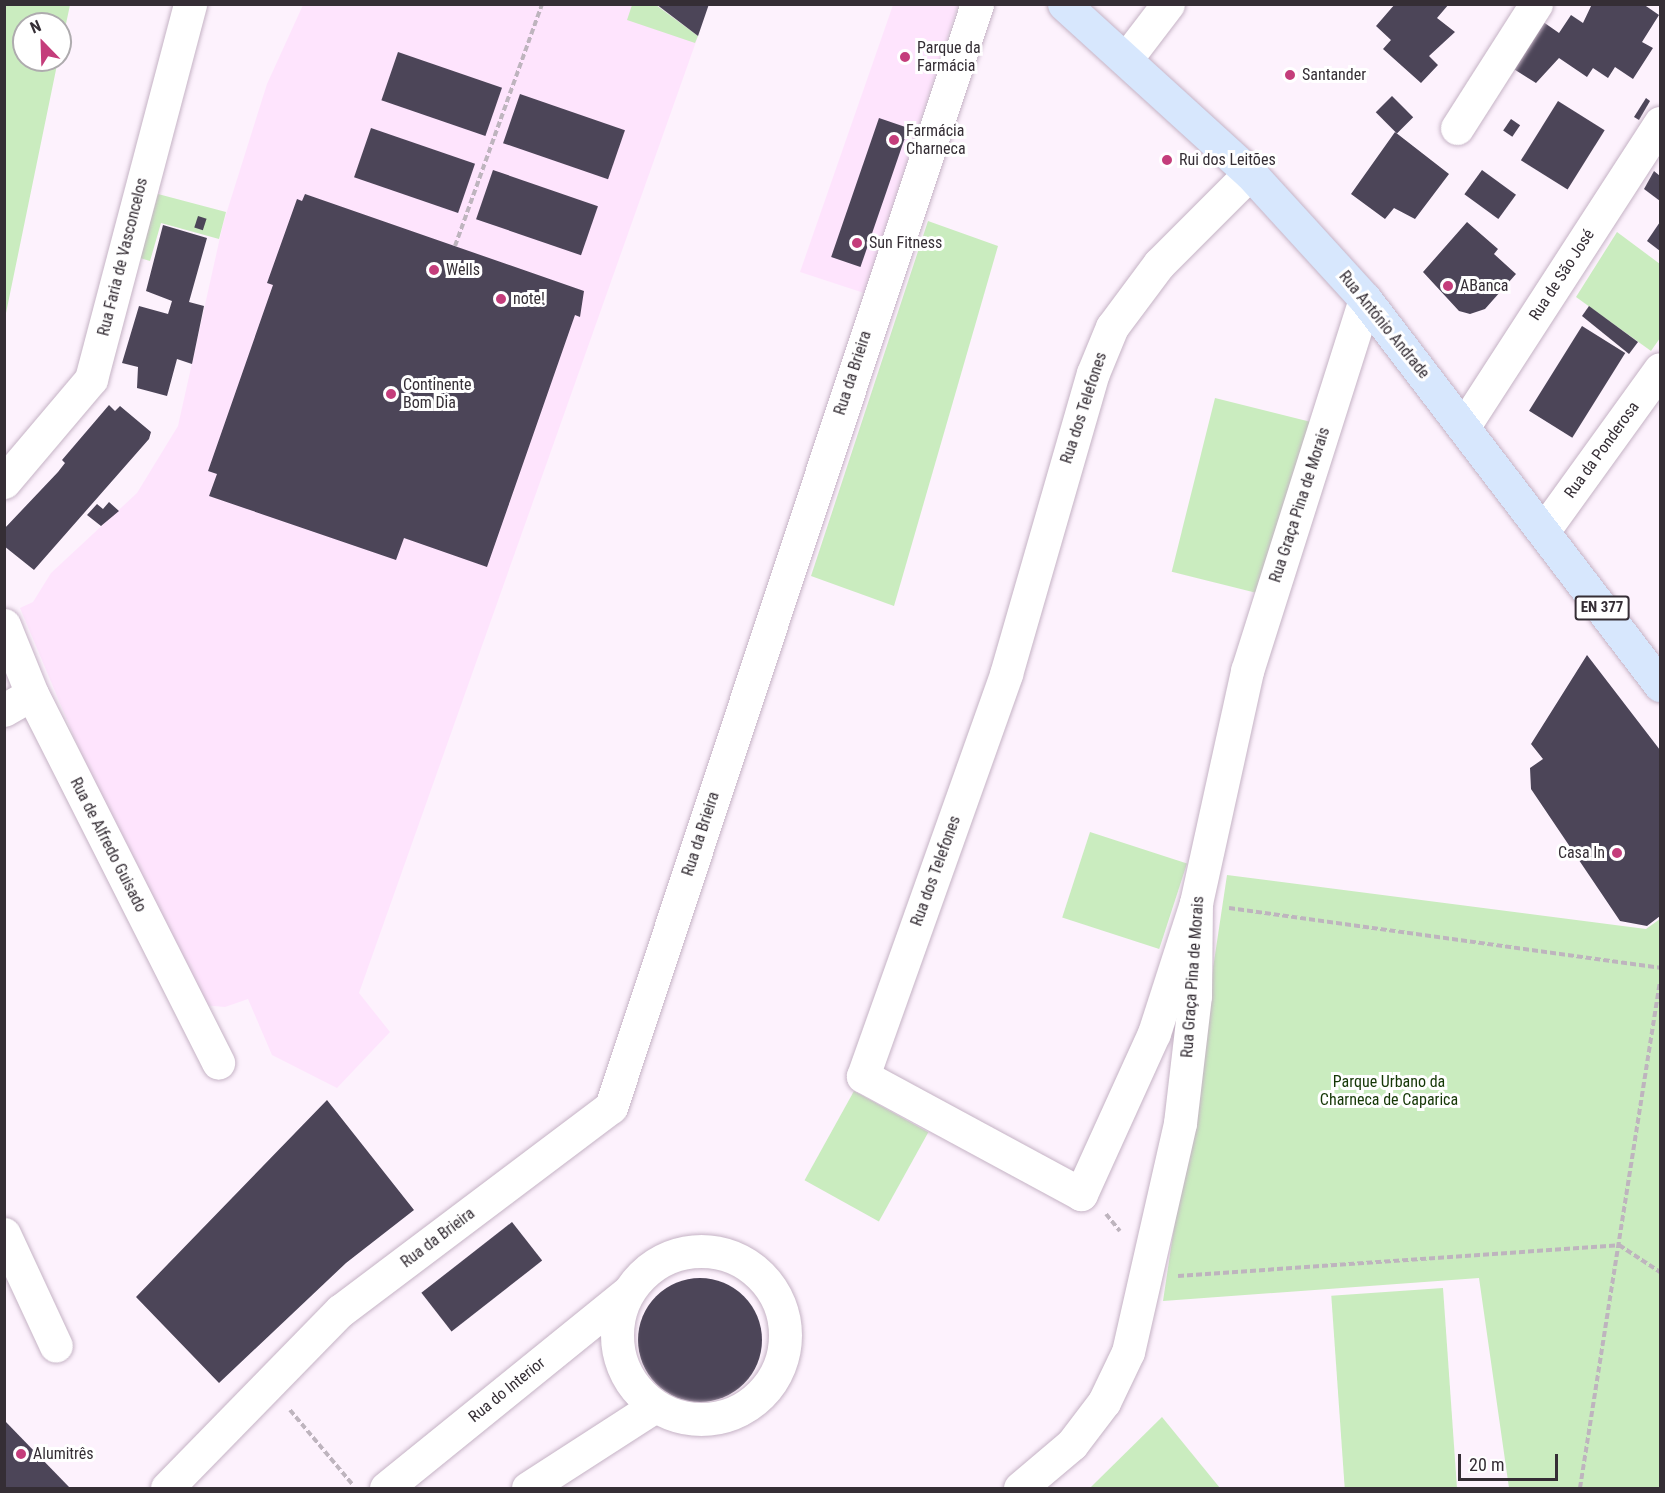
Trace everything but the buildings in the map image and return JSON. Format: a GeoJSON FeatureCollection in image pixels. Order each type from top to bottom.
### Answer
{"type":"FeatureCollection","features":[{"type":"Feature","properties":{"kind":"main road","name":"Rua António Andrade"},"geometry":{"type":"LineString","coordinates":[[1064,4],[1250,173],[1365,299],[1544,530],[1660,685]]}},
{"type":"Feature","properties":{"kind":"street","name":"Rua Faria de Vasconcelos"},"geometry":{"type":"LineString","coordinates":[[4,482],[91,379],[190,4]]}},
{"type":"Feature","properties":{"kind":"street","name":"Rua da Brieira"},"geometry":{"type":"LineString","coordinates":[[166,1488],[340,1311],[611,1107],[977,4]]}},
{"type":"Feature","properties":{"kind":"street"},"geometry":{"type":"LineString","coordinates":[[1126,59],[1168,4]]}},
{"type":"Feature","properties":{"kind":"street"},"geometry":{"type":"LineString","coordinates":[[1457,129],[1536,4]]}},
{"type":"Feature","properties":{"kind":"street","name":"Rua de São José"},"geometry":{"type":"LineString","coordinates":[[1464,426],[1660,123]]}},
{"type":"Feature","properties":{"kind":"street","name":"Rua dos Telefones"},"geometry":{"type":"LineString","coordinates":[[1196,903],[1154,1033],[1081,1194],[863,1076],[1006,674],[1093,373],[1112,327],[1159,264],[1250,173]]}},
{"type":"Feature","properties":{"kind":"street","name":"Rua Graça Pina de Morais"},"geometry":{"type":"LineString","coordinates":[[1020,1488],[1072,1444],[1104,1402],[1128,1352],[1148,1278],[1180,1123],[1195,996],[1196,903],[1247,670],[1365,299]]}},
{"type":"Feature","properties":{"kind":"street","name":"Rua da Ponderosa"},"geometry":{"type":"LineString","coordinates":[[1544,530],[1660,369]]}},
{"type":"Feature","properties":{"kind":"street","name":"Rua de Alfredo Guisado"},"geometry":{"type":"LineString","coordinates":[[4,625],[18,702],[218,1063]]}},
{"type":"Feature","properties":{"kind":"street"},"geometry":{"type":"LineString","coordinates":[[4,1234],[56,1346]]}},
{"type":"Feature","properties":{"kind":"street","name":"Rua do Interior"},"geometry":{"type":"LineString","coordinates":[[386,1488],[628,1292],[646,1272],[668,1258],[694,1251],[720,1253],[745,1263],[765,1281],[785,1329],[783,1356],[772,1380],[731,1413],[679,1416],[655,1406],[622,1366],[618,1324],[628,1292]]}},
{"type":"Feature","properties":{"kind":"street"},"geometry":{"type":"LineString","coordinates":[[528,1488],[655,1406]]}},
{"type":"Feature","properties":{"kind":"path"},"geometry":{"type":"LineString","coordinates":[[455,246],[542,4]]}},
{"type":"Feature","properties":{"kind":"path"},"geometry":{"type":"LineString","coordinates":[[1196,903],[1660,968]]}},
{"type":"Feature","properties":{"kind":"path"},"geometry":{"type":"LineString","coordinates":[[1580,1488],[1660,981]]}},
{"type":"Feature","properties":{"kind":"path"},"geometry":{"type":"LineString","coordinates":[[1148,1278],[1619,1245],[1660,1272]]}},
{"type":"Feature","properties":{"kind":"path"},"geometry":{"type":"LineString","coordinates":[[269,1384],[356,1488]]}},
{"type":"Feature","properties":{"kind":"shaded area"},"geometry":{"type":"Polygon","coordinates":[[[303,5],[656,5],[698,36],[359,993],[390,1032],[337,1088],[272,1055],[248,999],[225,1007],[202,1005],[177,982],[20,608],[33,602],[51,573],[137,493],[178,426],[223,224],[267,84],[303,5]]]}},
{"type":"Feature","properties":{"kind":"shaded area"},"geometry":{"type":"Polygon","coordinates":[[[893,5],[958,5],[864,293],[800,272],[893,5]]]}},
{"type":"Feature","properties":{"kind":"green space"},"geometry":{"type":"Polygon","coordinates":[[[5,4],[70,5],[69,12],[12,12],[12,72],[56,72],[5,318],[5,4]]]}},
{"type":"Feature","properties":{"kind":"green space"},"geometry":{"type":"Polygon","coordinates":[[[632,5],[656,5],[698,36],[695,43],[627,20],[632,5]]]}},
{"type":"Feature","properties":{"kind":"green space"},"geometry":{"type":"Polygon","coordinates":[[[158,194],[226,212],[219,239],[161,223],[150,261],[140,258],[158,194]]]}},
{"type":"Feature","properties":{"kind":"green space"},"geometry":{"type":"Polygon","coordinates":[[[928,221],[998,246],[894,606],[811,576],[928,221]]]}},
{"type":"Feature","properties":{"kind":"green space"},"geometry":{"type":"Polygon","coordinates":[[[1617,232],[1660,264],[1660,338],[1651,351],[1576,297],[1617,232]]]}},
{"type":"Feature","properties":{"kind":"green space"},"geometry":{"type":"Polygon","coordinates":[[[1215,398],[1311,422],[1268,596],[1172,572],[1215,398]]]}},
{"type":"Feature","properties":{"kind":"green space"},"geometry":{"type":"Polygon","coordinates":[[[1090,832],[1187,864],[1159,949],[1062,918],[1090,832]]]}},
{"type":"Feature","properties":{"kind":"green space","name":"Parque Urbano da Charneca de Caparica"},"geometry":{"type":"Polygon","coordinates":[[[1227,875],[1646,929],[1660,919],[1660,1488],[1509,1488],[1479,1278],[1163,1301],[1227,875]]]}},
{"type":"Feature","properties":{"kind":"green space"},"geometry":{"type":"Polygon","coordinates":[[[854,1091],[928,1132],[879,1221],[805,1180],[854,1091]]]}},
{"type":"Feature","properties":{"kind":"green space"},"geometry":{"type":"Polygon","coordinates":[[[1443,1288],[1457,1488],[1345,1488],[1331,1296],[1443,1288]]]}},
{"type":"Feature","properties":{"kind":"green space"},"geometry":{"type":"Polygon","coordinates":[[[1162,1417],[1220,1488],[1090,1488],[1095,1483],[1162,1417]]]}},
{"type":"Feature","properties":{"kind":"place","name":"Parque da Farmácia"},"geometry":{"type":"Point","coordinates":[905,57]}},
{"type":"Feature","properties":{"kind":"place","name":"Santander"},"geometry":{"type":"Point","coordinates":[1290,75]}},
{"type":"Feature","properties":{"kind":"place","name":"Farmácia Charneca"},"geometry":{"type":"Point","coordinates":[894,140]}},
{"type":"Feature","properties":{"kind":"place","name":"Rui dos Leitões"},"geometry":{"type":"Point","coordinates":[1167,160]}},
{"type":"Feature","properties":{"kind":"place","name":"Sun Fitness"},"geometry":{"type":"Point","coordinates":[857,243]}},
{"type":"Feature","properties":{"kind":"place","name":"Wells"},"geometry":{"type":"Point","coordinates":[434,270]}},
{"type":"Feature","properties":{"kind":"place","name":"ABanca"},"geometry":{"type":"Point","coordinates":[1448,286]}},
{"type":"Feature","properties":{"kind":"place","name":"note!"},"geometry":{"type":"Point","coordinates":[501,299]}},
{"type":"Feature","properties":{"kind":"place","name":"Continente Bom Dia"},"geometry":{"type":"Point","coordinates":[391,394]}},
{"type":"Feature","properties":{"kind":"place","name":"Casa In"},"geometry":{"type":"Point","coordinates":[1617,853]}},
{"type":"Feature","properties":{"kind":"place","name":"Alumitrês"},"geometry":{"type":"Point","coordinates":[21,1454]}}]}
